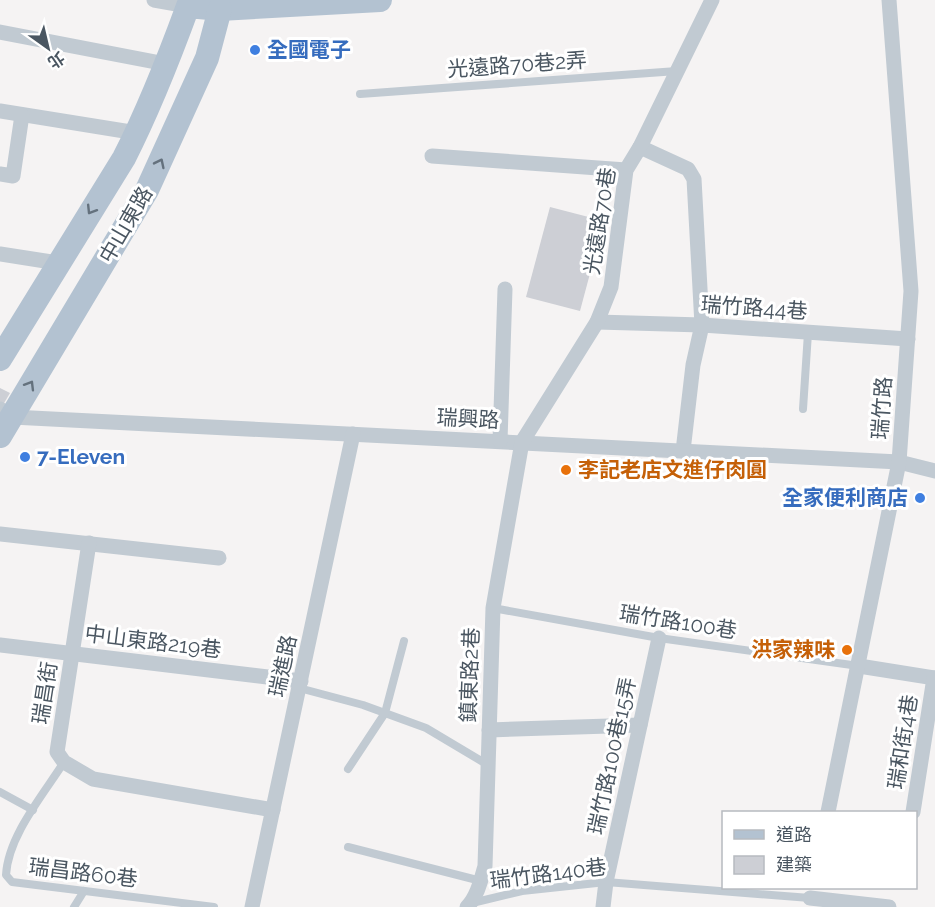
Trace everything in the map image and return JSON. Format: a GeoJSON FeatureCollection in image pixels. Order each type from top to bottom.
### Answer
{"type":"FeatureCollection","features":[{"type":"Feature","properties":{"kind":"main road"},"geometry":{"type":"LineString","coordinates":[[189,3],[221,5],[380,0]]}},
{"type":"Feature","properties":{"kind":"main road","name":"中山東路"},"geometry":{"type":"LineString","coordinates":[[0,359],[124,158],[166,64],[189,3]]}},
{"type":"Feature","properties":{"kind":"main road","name":"中山東路"},"geometry":{"type":"LineString","coordinates":[[4,420],[147,190],[207,58],[221,5]]}},
{"type":"Feature","properties":{"kind":"street"},"geometry":{"type":"LineString","coordinates":[[154,0],[189,3]]}},
{"type":"Feature","properties":{"kind":"street","name":"光遠路70巷"},"geometry":{"type":"LineString","coordinates":[[522,442],[597,322],[611,286],[626,170],[640,147],[712,0]]}},
{"type":"Feature","properties":{"kind":"street","name":"瑞竹路"},"geometry":{"type":"LineString","coordinates":[[828,811],[899,462],[911,291],[889,0]]}},
{"type":"Feature","properties":{"kind":"street"},"geometry":{"type":"LineString","coordinates":[[0,32],[166,64]]}},
{"type":"Feature","properties":{"kind":"street"},"geometry":{"type":"LineString","coordinates":[[0,111],[136,134]]}},
{"type":"Feature","properties":{"kind":"street"},"geometry":{"type":"LineString","coordinates":[[0,174],[13,176],[22,115]]}},
{"type":"Feature","properties":{"kind":"street"},"geometry":{"type":"LineString","coordinates":[[640,147],[688,169],[694,179],[702,325],[693,365],[683,451]]}},
{"type":"Feature","properties":{"kind":"street"},"geometry":{"type":"LineString","coordinates":[[432,156],[626,170]]}},
{"type":"Feature","properties":{"kind":"street"},"geometry":{"type":"LineString","coordinates":[[0,254],[58,264]]}},
{"type":"Feature","properties":{"kind":"street"},"geometry":{"type":"LineString","coordinates":[[500,441],[505,289]]}},
{"type":"Feature","properties":{"kind":"street","name":"瑞竹路44巷"},"geometry":{"type":"LineString","coordinates":[[597,322],[702,325],[908,339]]}},
{"type":"Feature","properties":{"kind":"street","name":"瑞興路"},"geometry":{"type":"LineString","coordinates":[[4,420],[353,434],[899,462],[935,471]]}},
{"type":"Feature","properties":{"kind":"street","name":"瑞進路"},"geometry":{"type":"LineString","coordinates":[[252,907],[353,434]]}},
{"type":"Feature","properties":{"kind":"street","name":"鎮東路2巷"},"geometry":{"type":"LineString","coordinates":[[469,905],[481,881],[485,866],[493,608],[522,442]]}},
{"type":"Feature","properties":{"kind":"street"},"geometry":{"type":"LineString","coordinates":[[0,534],[219,558]]}},
{"type":"Feature","properties":{"kind":"street","name":"瑞昌街"},"geometry":{"type":"LineString","coordinates":[[64,762],[57,752],[89,543]]}},
{"type":"Feature","properties":{"kind":"street","name":"瑞竹路100巷15弄"},"geometry":{"type":"LineString","coordinates":[[603,907],[606,882],[659,638]]}},
{"type":"Feature","properties":{"kind":"street","name":"中山東路219巷"},"geometry":{"type":"LineString","coordinates":[[0,645],[300,685]]}},
{"type":"Feature","properties":{"kind":"street"},"geometry":{"type":"LineString","coordinates":[[858,666],[935,678]]}},
{"type":"Feature","properties":{"kind":"street","name":"瑞和街4巷"},"geometry":{"type":"LineString","coordinates":[[913,811],[935,678]]}},
{"type":"Feature","properties":{"kind":"street"},"geometry":{"type":"LineString","coordinates":[[489,730],[640,725]]}},
{"type":"Feature","properties":{"kind":"street"},"geometry":{"type":"LineString","coordinates":[[64,762],[93,779],[273,810]]}},
{"type":"Feature","properties":{"kind":"street"},"geometry":{"type":"LineString","coordinates":[[810,898],[889,907]]}},
{"type":"Feature","properties":{"kind":"lane","name":"光遠路70巷2弄"},"geometry":{"type":"LineString","coordinates":[[360,94],[677,71]]}},
{"type":"Feature","properties":{"kind":"lane"},"geometry":{"type":"LineString","coordinates":[[803,409],[808,333]]}},
{"type":"Feature","properties":{"kind":"lane","name":"瑞竹路100巷"},"geometry":{"type":"LineString","coordinates":[[493,608],[659,638],[858,666]]}},
{"type":"Feature","properties":{"kind":"lane"},"geometry":{"type":"LineString","coordinates":[[348,768],[385,713],[404,641]]}},
{"type":"Feature","properties":{"kind":"lane"},"geometry":{"type":"LineString","coordinates":[[300,685],[426,728],[488,765]]}},
{"type":"Feature","properties":{"kind":"lane","name":"瑞昌路60巷"},"geometry":{"type":"LineString","coordinates":[[64,762],[18,834],[6,868],[6,875],[12,882],[214,907]]}},
{"type":"Feature","properties":{"kind":"lane"},"geometry":{"type":"LineString","coordinates":[[0,792],[33,810]]}},
{"type":"Feature","properties":{"kind":"lane"},"geometry":{"type":"LineString","coordinates":[[348,847],[481,881]]}},
{"type":"Feature","properties":{"kind":"lane","name":"瑞竹路140巷"},"geometry":{"type":"LineString","coordinates":[[469,905],[522,891],[606,882],[810,898]]}},
{"type":"Feature","properties":{"kind":"lane"},"geometry":{"type":"LineString","coordinates":[[74,907],[84,891]]}},
{"type":"Feature","properties":{"kind":"building"},"geometry":{"type":"Polygon","coordinates":[[[550,207],[604,221],[580,311],[526,297],[550,207]]]}},
{"type":"Feature","properties":{"kind":"building"},"geometry":{"type":"Polygon","coordinates":[[[0,388],[10,393],[0,410],[0,388]]]}},
{"type":"Feature","properties":{"kind":"place","name":"全國電子"},"geometry":{"type":"Point","coordinates":[255,50]}},
{"type":"Feature","properties":{"kind":"place","name":"7-Eleven"},"geometry":{"type":"Point","coordinates":[25,457]}},
{"type":"Feature","properties":{"kind":"place","name":"李記老店文進仔肉圓"},"geometry":{"type":"Point","coordinates":[566,470]}},
{"type":"Feature","properties":{"kind":"place","name":"全家便利商店"},"geometry":{"type":"Point","coordinates":[920,498]}},
{"type":"Feature","properties":{"kind":"place","name":"洪家辣味"},"geometry":{"type":"Point","coordinates":[847,650]}}]}
